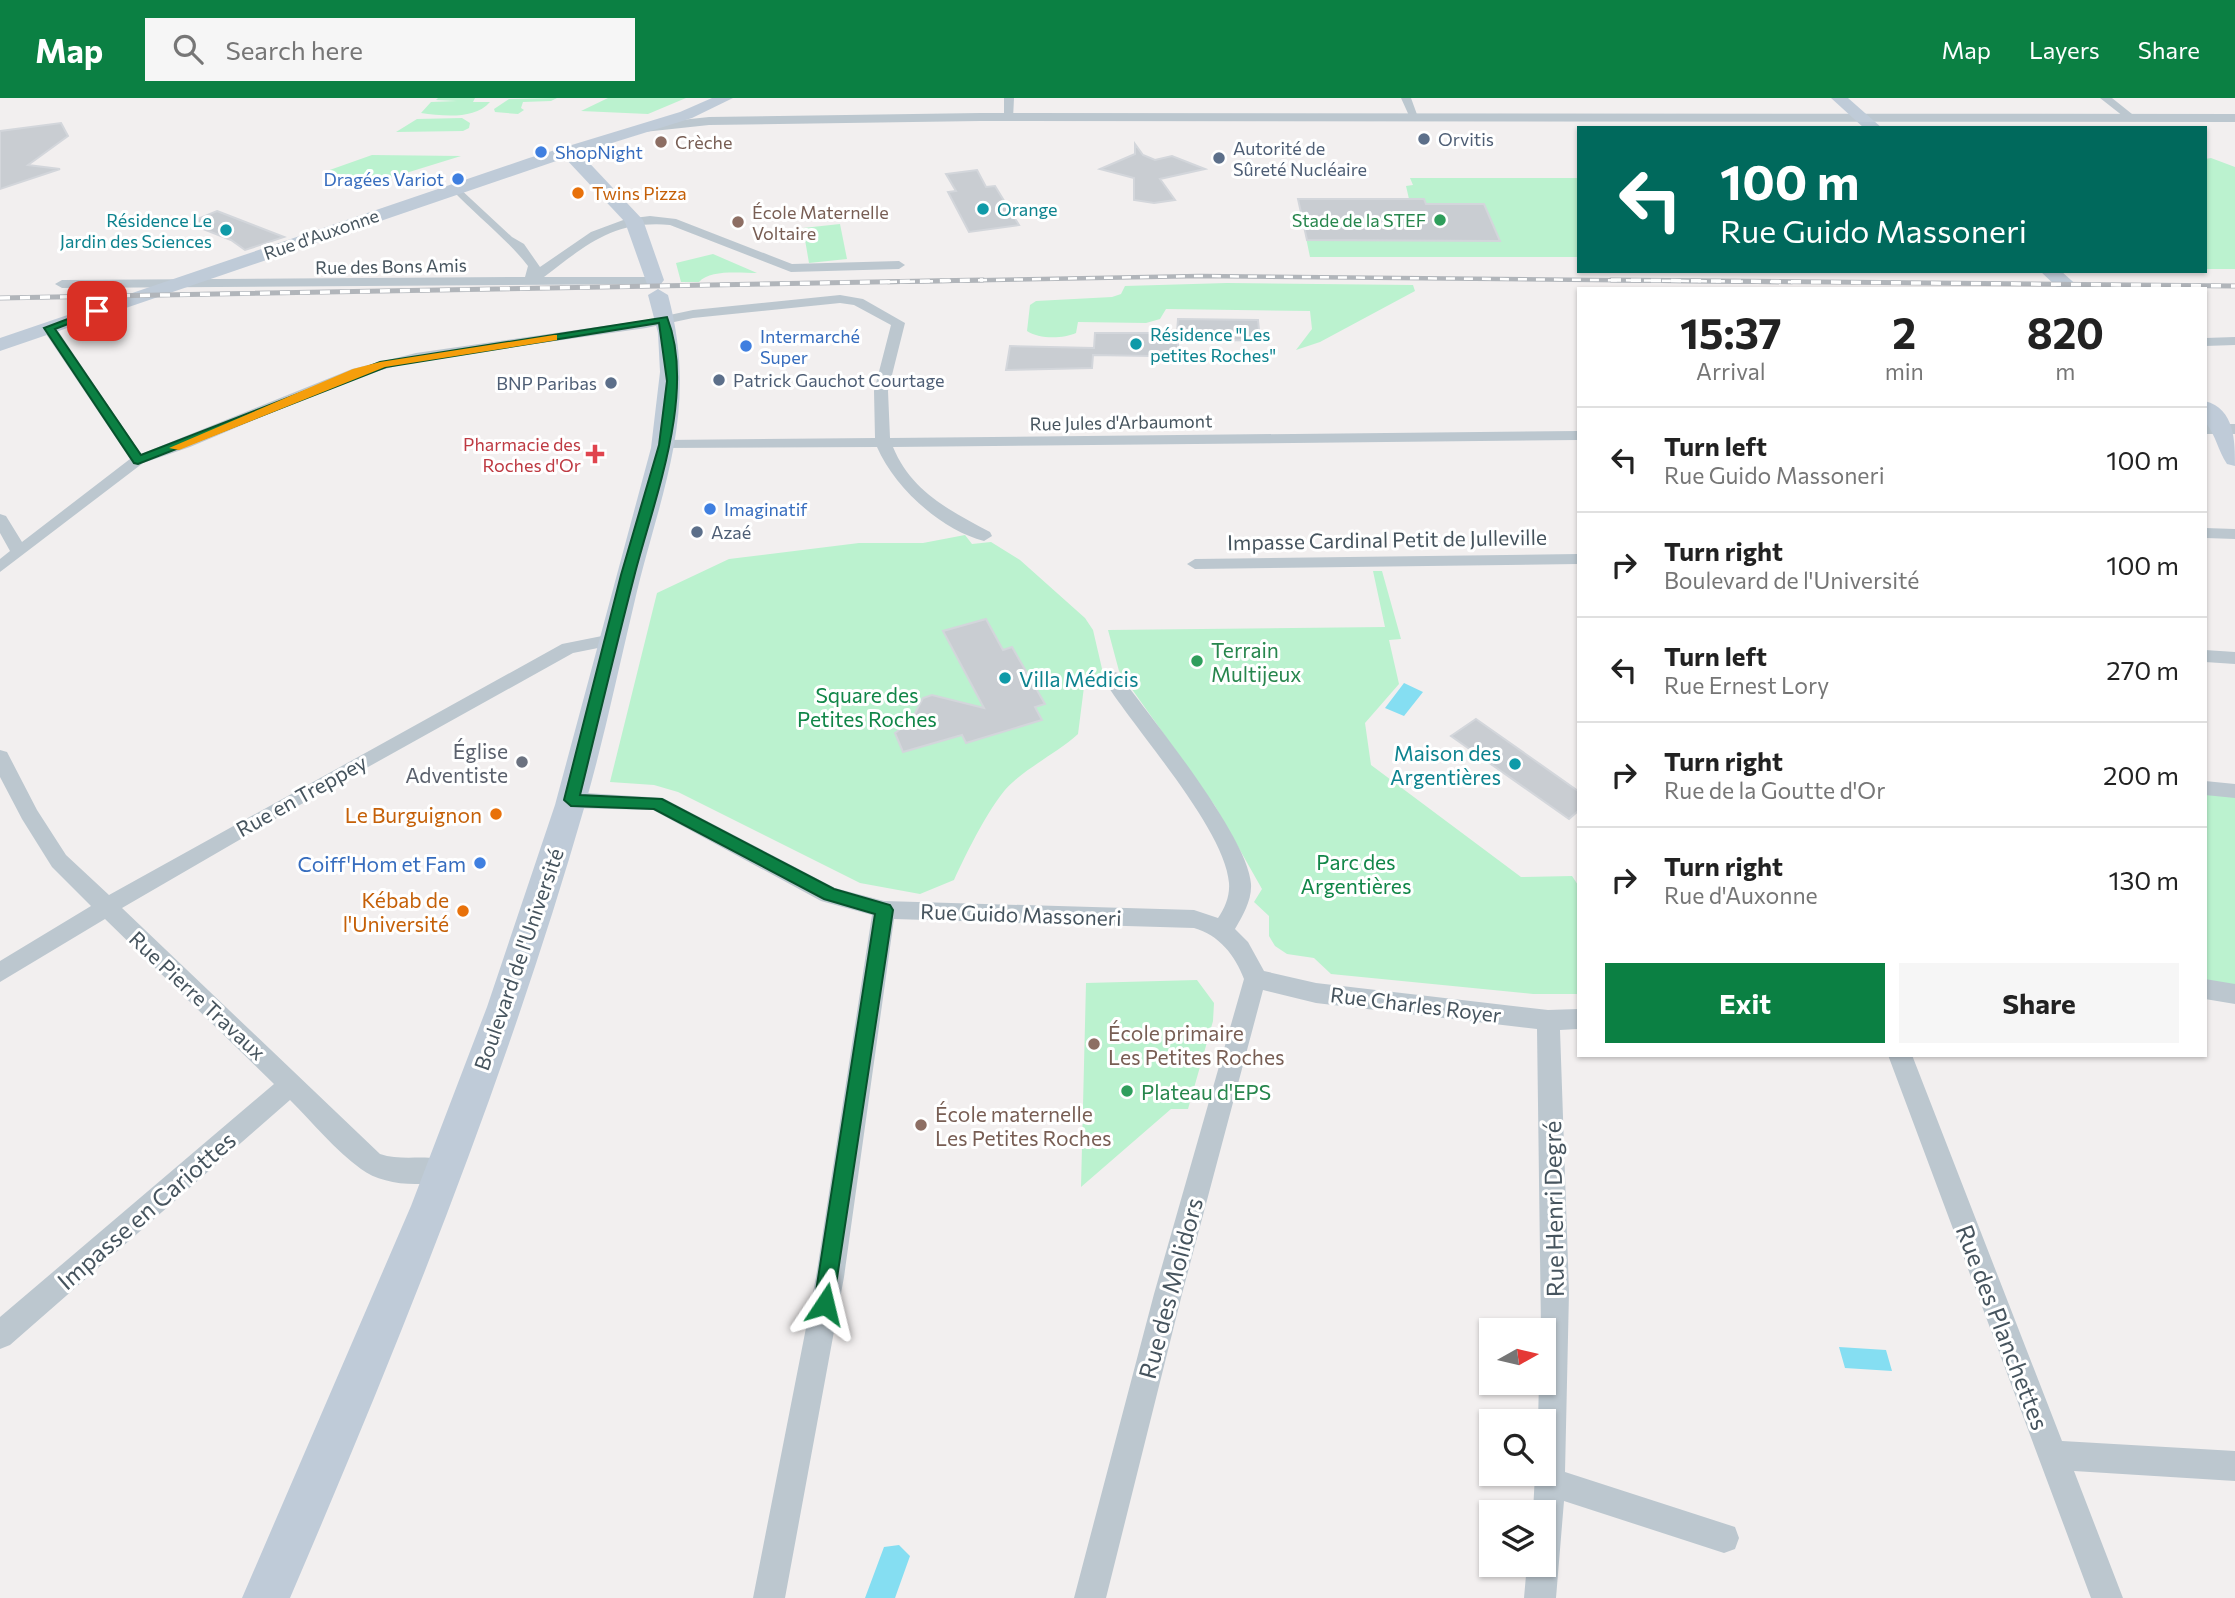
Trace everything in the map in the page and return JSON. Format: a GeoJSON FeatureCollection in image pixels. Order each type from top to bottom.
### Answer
{"type":"FeatureCollection","features":[{"type":"Feature","properties":{"kind":"main road"},"geometry":{"type":"LineString","coordinates":[[1839,98],[1867,122]]}},
{"type":"Feature","properties":{"kind":"main road","name":"Rue d'Auxonne"},"geometry":{"type":"LineString","coordinates":[[643,128],[663,117],[710,107]]}},
{"type":"Feature","properties":{"kind":"main road","name":"Rue d'Auxonne"},"geometry":{"type":"LineString","coordinates":[[0,345],[457,189],[710,107]]}},
{"type":"Feature","properties":{"kind":"main road","name":"Boulevard de l'Université"},"geometry":{"type":"LineString","coordinates":[[266,1598],[442,1170],[481,1068],[571,800],[665,445],[672,381],[664,320],[656,287],[634,220],[569,152]]}},
{"type":"Feature","properties":{"kind":"main road"},"geometry":{"type":"LineString","coordinates":[[2051,273],[2069,287]]}},
{"type":"Feature","properties":{"kind":"main road"},"geometry":{"type":"LineString","coordinates":[[2207,411],[2221,429],[2235,459]]}},
{"type":"Feature","properties":{"kind":"street"},"geometry":{"type":"LineString","coordinates":[[1009,98],[1009,117]]}},
{"type":"Feature","properties":{"kind":"street"},"geometry":{"type":"LineString","coordinates":[[1406,98],[1415,118]]}},
{"type":"Feature","properties":{"kind":"street"},"geometry":{"type":"LineString","coordinates":[[2105,98],[2132,118]]}},
{"type":"Feature","properties":{"kind":"street"},"geometry":{"type":"LineString","coordinates":[[663,117],[710,107],[980,117]]}},
{"type":"Feature","properties":{"kind":"street"},"geometry":{"type":"LineString","coordinates":[[643,128],[710,107],[980,117],[1695,118],[1867,122],[2235,120]]}},
{"type":"Feature","properties":{"kind":"street"},"geometry":{"type":"LineString","coordinates":[[710,107],[780,117],[863,114]]}},
{"type":"Feature","properties":{"kind":"street"},"geometry":{"type":"LineString","coordinates":[[1867,122],[2132,118],[2235,120]]}},
{"type":"Feature","properties":{"kind":"street"},"geometry":{"type":"LineString","coordinates":[[457,189],[508,240],[520,247],[534,266],[530,281]]}},
{"type":"Feature","properties":{"kind":"street"},"geometry":{"type":"LineString","coordinates":[[530,281],[609,225],[655,218],[672,222],[791,268],[899,265]]}},
{"type":"Feature","properties":{"kind":"street","name":"Rue des Bons Amis"},"geometry":{"type":"LineString","coordinates":[[62,284],[170,286],[530,281],[656,287]]}},
{"type":"Feature","properties":{"kind":"street"},"geometry":{"type":"LineString","coordinates":[[0,567],[138,460],[383,364],[664,320],[840,299],[858,302],[895,320],[898,327],[881,392],[883,445],[892,468],[909,489],[939,512],[984,536]]}},
{"type":"Feature","properties":{"kind":"street"},"geometry":{"type":"LineString","coordinates":[[49,328],[138,460]]}},
{"type":"Feature","properties":{"kind":"street"},"geometry":{"type":"LineString","coordinates":[[2207,342],[2235,341]]}},
{"type":"Feature","properties":{"kind":"street","name":"Rue Jules d'Arbaumont"},"geometry":{"type":"LineString","coordinates":[[665,445],[883,445],[1577,436]]}},
{"type":"Feature","properties":{"kind":"street"},"geometry":{"type":"LineString","coordinates":[[0,519],[19,552]]}},
{"type":"Feature","properties":{"kind":"street"},"geometry":{"type":"LineString","coordinates":[[2207,533],[2235,534]]}},
{"type":"Feature","properties":{"kind":"street","name":"Impasse Cardinal Petit de Julleville"},"geometry":{"type":"LineString","coordinates":[[1195,564],[1577,559]]}},
{"type":"Feature","properties":{"kind":"street","name":"Rue en Treppey"},"geometry":{"type":"LineString","coordinates":[[0,973],[105,906],[568,648],[612,640]]}},
{"type":"Feature","properties":{"kind":"street"},"geometry":{"type":"LineString","coordinates":[[2207,656],[2235,658]]}},
{"type":"Feature","properties":{"kind":"street"},"geometry":{"type":"LineString","coordinates":[[1111,677],[1203,806],[1236,866],[1240,879],[1236,912],[1222,931]]}},
{"type":"Feature","properties":{"kind":"street","name":"Rue Pierre Travaux"},"geometry":{"type":"LineString","coordinates":[[0,757],[29,814],[60,861],[371,1162],[385,1169],[442,1170]]}},
{"type":"Feature","properties":{"kind":"street"},"geometry":{"type":"LineString","coordinates":[[2207,788],[2235,791]]}},
{"type":"Feature","properties":{"kind":"street","name":"Rue Guido Massoneri"},"geometry":{"type":"LineString","coordinates":[[571,800],[656,803],[829,895],[884,910],[1194,919],[1212,923],[1240,946],[1250,962],[1255,979]]}},
{"type":"Feature","properties":{"kind":"street"},"geometry":{"type":"LineString","coordinates":[[769,1598],[830,1277],[884,910]]}},
{"type":"Feature","properties":{"kind":"street","name":"Rue Charles Royer"},"geometry":{"type":"LineString","coordinates":[[1255,979],[1316,993],[1548,1020],[1577,1019]]}},
{"type":"Feature","properties":{"kind":"street","name":"Rue des Molidors"},"geometry":{"type":"LineString","coordinates":[[1090,1598],[1171,1283],[1255,979]]}},
{"type":"Feature","properties":{"kind":"street"},"geometry":{"type":"LineString","coordinates":[[2207,989],[2235,994]]}},
{"type":"Feature","properties":{"kind":"street","name":"Rue Henri Degré"},"geometry":{"type":"LineString","coordinates":[[1548,1020],[1555,1226],[1552,1409]]}},
{"type":"Feature","properties":{"kind":"street","name":"Rue des Planchettes"},"geometry":{"type":"LineString","coordinates":[[1901,1057],[2107,1598]]}},
{"type":"Feature","properties":{"kind":"street","name":"Impasse en Cariottes"},"geometry":{"type":"LineString","coordinates":[[0,1335],[292,1084]]}},
{"type":"Feature","properties":{"kind":"street"},"geometry":{"type":"LineString","coordinates":[[2052,1455],[2235,1466]]}},
{"type":"Feature","properties":{"kind":"street"},"geometry":{"type":"LineString","coordinates":[[1556,1484],[1724,1538]]}},
{"type":"Feature","properties":{"kind":"street","name":"Rue Henri Degré"},"geometry":{"type":"LineString","coordinates":[[1540,1598],[1542,1577]]}},
{"type":"Feature","properties":{"kind":"green space"},"geometry":{"type":"Polygon","coordinates":[[[475,98],[473,102],[490,102],[476,112],[467,114],[448,116],[421,113],[431,102],[457,101],[436,100],[475,98]]]}},
{"type":"Feature","properties":{"kind":"green space"},"geometry":{"type":"Polygon","coordinates":[[[557,98],[551,101],[523,102],[521,108],[524,110],[518,114],[495,112],[494,109],[509,99],[557,98]]]}},
{"type":"Feature","properties":{"kind":"green space"},"geometry":{"type":"Polygon","coordinates":[[[608,98],[686,98],[648,114],[581,111],[608,98]]]}},
{"type":"Feature","properties":{"kind":"green space"},"geometry":{"type":"Polygon","coordinates":[[[462,118],[470,123],[469,128],[463,131],[396,132],[417,119],[462,118]]]}},
{"type":"Feature","properties":{"kind":"green space"},"geometry":{"type":"Polygon","coordinates":[[[372,155],[461,156],[364,186],[324,172],[372,155]]]}},
{"type":"Feature","properties":{"kind":"green space"},"geometry":{"type":"Polygon","coordinates":[[[2207,159],[2235,167],[2235,269],[2207,269],[2207,159]]]}},
{"type":"Feature","properties":{"kind":"green space","name":"Stade de la STEF"},"geometry":{"type":"Polygon","coordinates":[[[1410,178],[1577,178],[1577,257],[1310,257],[1298,199],[1409,199],[1406,186],[1413,185],[1410,178]]]}},
{"type":"Feature","properties":{"kind":"green space"},"geometry":{"type":"Polygon","coordinates":[[[840,224],[847,259],[809,263],[803,228],[840,224]]]}},
{"type":"Feature","properties":{"kind":"green space"},"geometry":{"type":"Polygon","coordinates":[[[713,254],[757,273],[718,273],[699,282],[681,282],[676,263],[713,254]]]}},
{"type":"Feature","properties":{"kind":"green space"},"geometry":{"type":"Polygon","coordinates":[[[1227,283],[1413,285],[1415,291],[1320,342],[1296,350],[1312,329],[1310,311],[1166,309],[1160,319],[1146,323],[1078,322],[1076,333],[1064,336],[1044,337],[1027,331],[1030,305],[1036,301],[1112,297],[1121,294],[1125,286],[1227,283]]]}},
{"type":"Feature","properties":{"kind":"green space","name":"Square des Petites Roches"},"geometry":{"type":"Polygon","coordinates":[[[965,535],[972,544],[991,542],[1020,560],[1085,618],[1093,630],[1103,673],[1085,679],[1078,734],[1005,790],[980,828],[954,880],[920,894],[860,883],[678,792],[654,785],[610,782],[657,593],[729,559],[859,543],[923,543],[965,535]]]}},
{"type":"Feature","properties":{"kind":"green space","name":"Parc des Argentières"},"geometry":{"type":"Polygon","coordinates":[[[1373,571],[1382,571],[1401,639],[1389,640],[1399,684],[1365,723],[1371,765],[1521,877],[1572,876],[1577,884],[1577,994],[1533,994],[1331,974],[1314,958],[1287,954],[1275,946],[1269,936],[1269,916],[1254,902],[1262,889],[1215,806],[1119,671],[1108,630],[1385,627],[1373,571]]]}},
{"type":"Feature","properties":{"kind":"green space"},"geometry":{"type":"Polygon","coordinates":[[[2207,792],[2235,796],[2235,986],[2207,982],[2207,792]]]}},
{"type":"Feature","properties":{"kind":"green space","name":"Plateau d'EPS"},"geometry":{"type":"Polygon","coordinates":[[[1197,980],[1214,1003],[1213,1021],[1188,1109],[1171,1109],[1081,1187],[1086,983],[1197,980]]]}},
{"type":"Feature","properties":{"kind":"water"},"geometry":{"type":"Polygon","coordinates":[[[1404,683],[1423,692],[1404,716],[1385,708],[1404,683]]]}},
{"type":"Feature","properties":{"kind":"water"},"geometry":{"type":"Polygon","coordinates":[[[1839,1347],[1886,1350],[1892,1371],[1845,1368],[1839,1347]]]}},
{"type":"Feature","properties":{"kind":"water"},"geometry":{"type":"Polygon","coordinates":[[[899,1545],[910,1556],[895,1598],[865,1598],[884,1547],[899,1545]]]}},
{"type":"Feature","properties":{"kind":"building"},"geometry":{"type":"Polygon","coordinates":[[[61,123],[68,136],[28,165],[60,169],[0,189],[0,131],[61,123]]]}},
{"type":"Feature","properties":{"kind":"building"},"geometry":{"type":"Polygon","coordinates":[[[1135,144],[1143,155],[1155,160],[1172,156],[1205,169],[1160,179],[1175,200],[1154,203],[1134,200],[1134,178],[1100,169],[1135,154],[1135,144]]]}},
{"type":"Feature","properties":{"kind":"building","name":"Orange"},"geometry":{"type":"Polygon","coordinates":[[[977,170],[986,187],[995,186],[1019,225],[969,232],[948,192],[956,191],[946,174],[977,170]]]}},
{"type":"Feature","properties":{"kind":"building"},"geometry":{"type":"Polygon","coordinates":[[[1298,199],[1424,199],[1426,204],[1484,204],[1500,241],[1307,240],[1298,199]]]}},
{"type":"Feature","properties":{"kind":"building","name":"Résidence Le Jardin des Sciences"},"geometry":{"type":"Polygon","coordinates":[[[217,211],[284,237],[245,250],[231,240],[188,223],[217,211]]]}},
{"type":"Feature","properties":{"kind":"building","name":"Résidence \"Les petites Roches\""},"geometry":{"type":"Polygon","coordinates":[[[1178,319],[1258,320],[1260,340],[1178,341],[1178,354],[1093,355],[1092,368],[1006,370],[1010,346],[1094,348],[1095,333],[1177,333],[1178,319]]]}},
{"type":"Feature","properties":{"kind":"building","name":"Villa Médicis"},"geometry":{"type":"Polygon","coordinates":[[[986,619],[1003,650],[1012,647],[1045,704],[1035,707],[1042,720],[966,743],[962,735],[903,752],[895,733],[911,721],[923,698],[932,695],[984,708],[943,631],[986,619]]]}},
{"type":"Feature","properties":{"kind":"building","name":"Maison des Argentières"},"geometry":{"type":"Polygon","coordinates":[[[1476,719],[1577,790],[1577,812],[1569,819],[1451,736],[1476,719]]]}},
{"type":"Feature","properties":{"kind":"railway"},"geometry":{"type":"LineString","coordinates":[[888,282],[1200,276],[1792,282]]}},
{"type":"Feature","properties":{"kind":"railway"},"geometry":{"type":"LineString","coordinates":[[0,298],[983,280]]}},
{"type":"Feature","properties":{"kind":"railway"},"geometry":{"type":"LineString","coordinates":[[1611,280],[2235,286]]}},
{"type":"Feature","properties":{"kind":"slow traffic"},"geometry":{"type":"LineString","coordinates":[[174,448],[357,372],[383,364],[554,338]]}},
{"type":"Feature","properties":{"kind":"place","name":"Orvitis"},"geometry":{"type":"Point","coordinates":[1424,139]}},
{"type":"Feature","properties":{"kind":"place","name":"Crèche"},"geometry":{"type":"Point","coordinates":[661,142]}},
{"type":"Feature","properties":{"kind":"place","name":"ShopNight"},"geometry":{"type":"Point","coordinates":[541,152]}},
{"type":"Feature","properties":{"kind":"place","name":"Autorité de Sûreté Nucléaire"},"geometry":{"type":"Point","coordinates":[1219,158]}},
{"type":"Feature","properties":{"kind":"place","name":"Dragées Variot"},"geometry":{"type":"Point","coordinates":[458,179]}},
{"type":"Feature","properties":{"kind":"place","name":"Twins Pizza"},"geometry":{"type":"Point","coordinates":[578,193]}},
{"type":"Feature","properties":{"kind":"place","name":"Orange"},"geometry":{"type":"Point","coordinates":[983,209]}},
{"type":"Feature","properties":{"kind":"place","name":"Stade de la STEF"},"geometry":{"type":"Point","coordinates":[1440,220]}},
{"type":"Feature","properties":{"kind":"place","name":"École Maternelle Voltaire"},"geometry":{"type":"Point","coordinates":[738,222]}},
{"type":"Feature","properties":{"kind":"place","name":"Résidence Le Jardin des Sciences"},"geometry":{"type":"Point","coordinates":[226,230]}},
{"type":"Feature","properties":{"kind":"place","name":"Résidence \"Les petites Roches\""},"geometry":{"type":"Point","coordinates":[1136,344]}},
{"type":"Feature","properties":{"kind":"place","name":"Intermarché Super"},"geometry":{"type":"Point","coordinates":[746,346]}},
{"type":"Feature","properties":{"kind":"place","name":"Patrick Gauchot Courtage"},"geometry":{"type":"Point","coordinates":[719,380]}},
{"type":"Feature","properties":{"kind":"place","name":"BNP Paribas"},"geometry":{"type":"Point","coordinates":[611,383]}},
{"type":"Feature","properties":{"kind":"place","name":"Pharmacie des Roches d'Or"},"geometry":{"type":"Point","coordinates":[595,454]}},
{"type":"Feature","properties":{"kind":"place","name":"Imaginatif"},"geometry":{"type":"Point","coordinates":[710,509]}},
{"type":"Feature","properties":{"kind":"place","name":"Azaé"},"geometry":{"type":"Point","coordinates":[697,532]}},
{"type":"Feature","properties":{"kind":"place","name":"Terrain Multijeux"},"geometry":{"type":"Point","coordinates":[1197,661]}},
{"type":"Feature","properties":{"kind":"place","name":"Villa Médicis"},"geometry":{"type":"Point","coordinates":[1005,678]}},
{"type":"Feature","properties":{"kind":"place","name":"Église Adventiste"},"geometry":{"type":"Point","coordinates":[522,762]}},
{"type":"Feature","properties":{"kind":"place","name":"Maison des Argentières"},"geometry":{"type":"Point","coordinates":[1515,764]}},
{"type":"Feature","properties":{"kind":"place","name":"Le Burguignon"},"geometry":{"type":"Point","coordinates":[496,814]}},
{"type":"Feature","properties":{"kind":"place","name":"Coiff'Hom et Fam"},"geometry":{"type":"Point","coordinates":[480,863]}},
{"type":"Feature","properties":{"kind":"place","name":"Kébab de l'Université"},"geometry":{"type":"Point","coordinates":[463,911]}},
{"type":"Feature","properties":{"kind":"place","name":"École primaire Les Petites Roches"},"geometry":{"type":"Point","coordinates":[1094,1044]}},
{"type":"Feature","properties":{"kind":"place","name":"Plateau d'EPS"},"geometry":{"type":"Point","coordinates":[1127,1091]}},
{"type":"Feature","properties":{"kind":"place","name":"École maternelle Les Petites Roches"},"geometry":{"type":"Point","coordinates":[921,1125]}},
{"type":"Feature","properties":{"kind":"route"},"geometry":{"type":"LineString","coordinates":[[97,311],[49,328],[138,460],[185,444],[357,372],[383,364],[664,320],[672,381],[671,412],[665,445],[628,575],[571,800],[656,803],[829,895],[884,910],[825,1304]]}}]}
